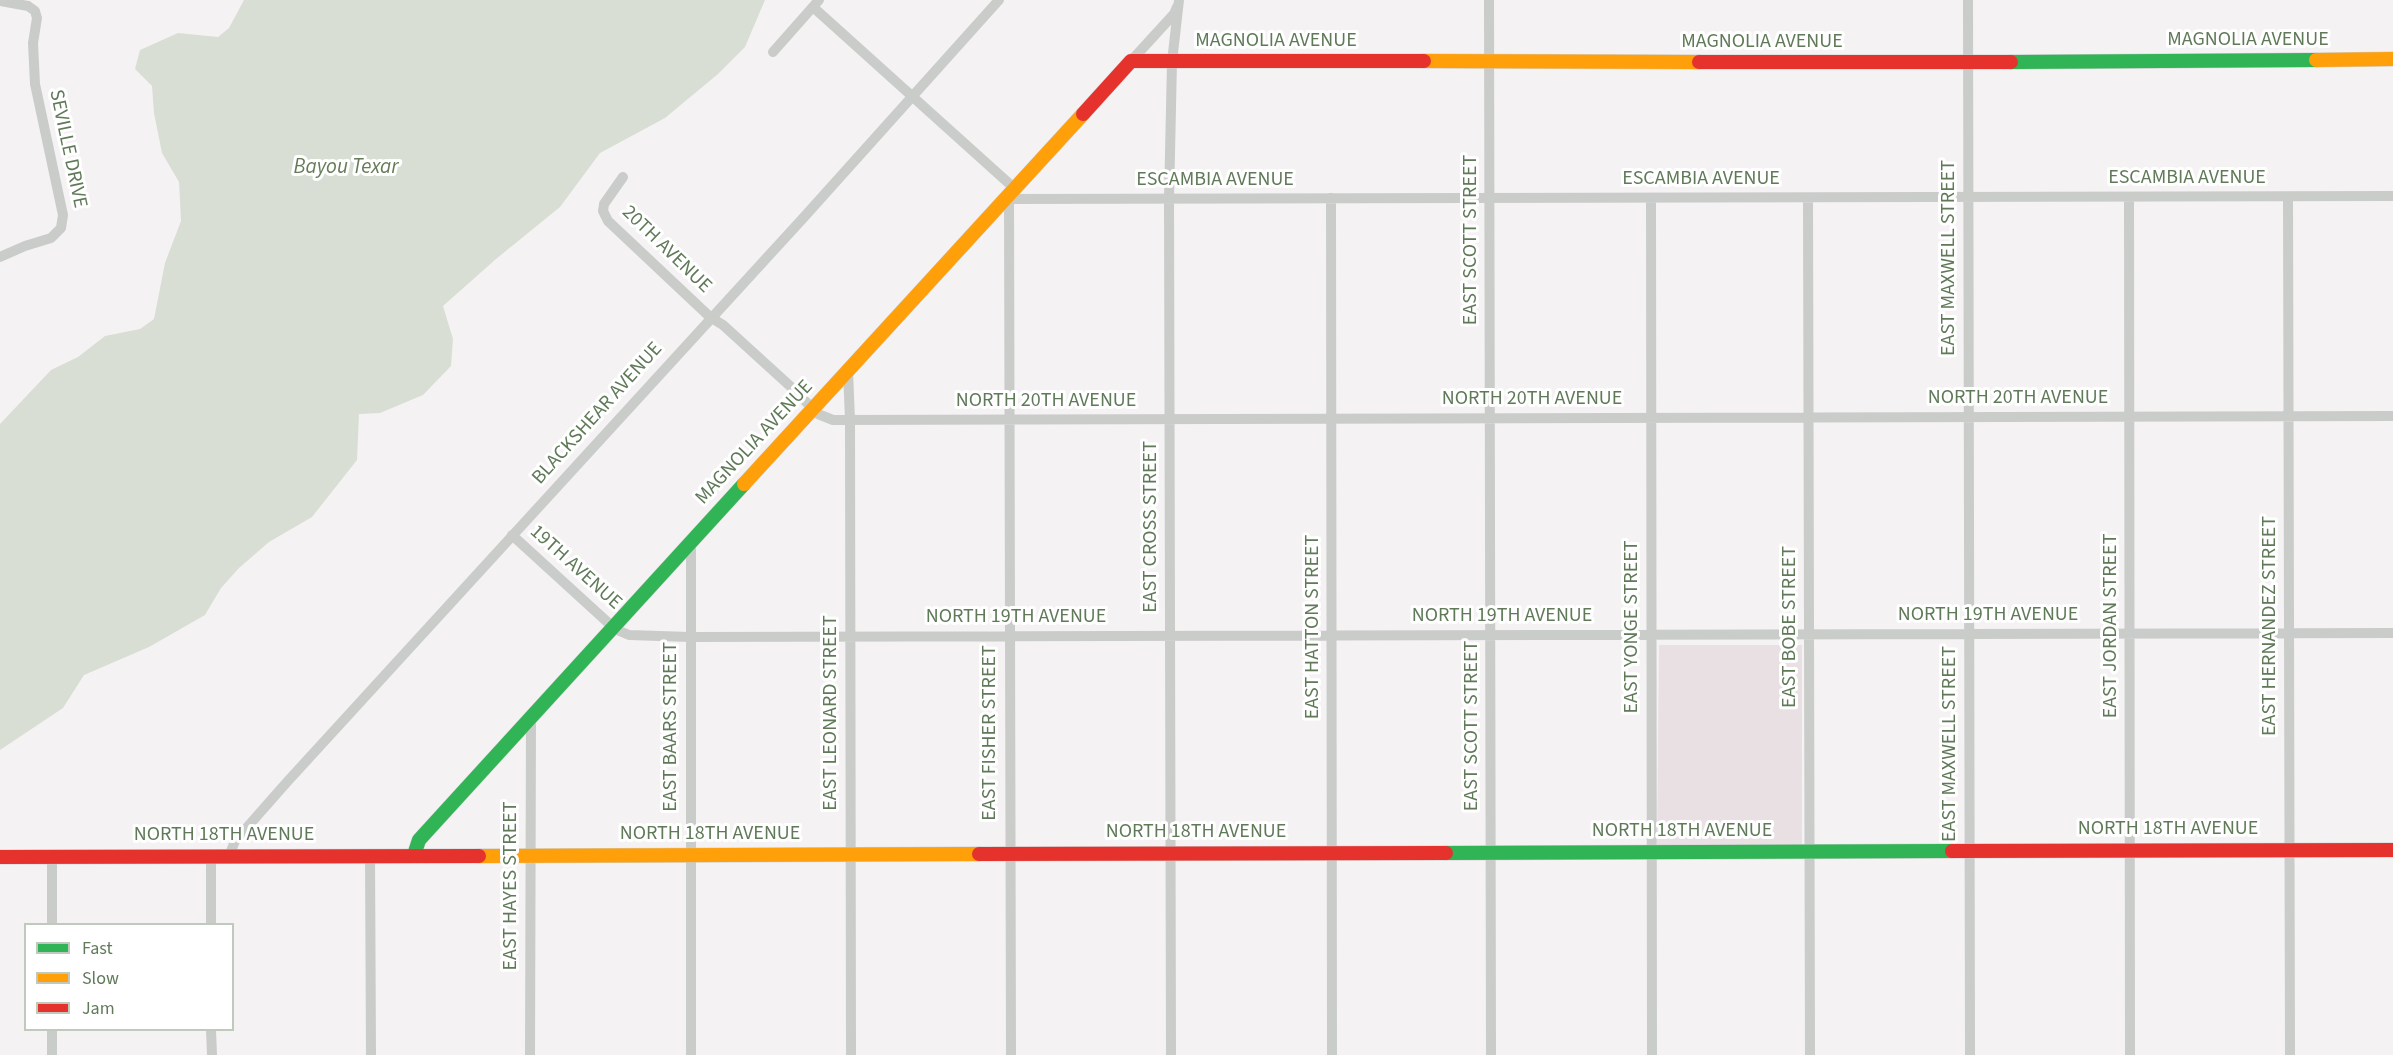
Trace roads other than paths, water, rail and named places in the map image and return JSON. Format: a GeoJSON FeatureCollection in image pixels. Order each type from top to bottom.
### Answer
{"type":"FeatureCollection","features":[{"type":"Feature","properties":{"kind":"street","name":"BLACKSHEAR AVENUE"},"geometry":{"type":"LineString","coordinates":[[229,856],[235,841],[999,0]]}},
{"type":"Feature","properties":{"kind":"street","name":"MAGNOLIA AVENUE"},"geometry":{"type":"LineString","coordinates":[[414,855],[419,840],[1174,14],[1179,0]]}},
{"type":"Feature","properties":{"kind":"street","name":"EAST CROSS STREET"},"geometry":{"type":"LineString","coordinates":[[1171,1055],[1169,199],[1172,62],[1179,0]]}},
{"type":"Feature","properties":{"kind":"street","name":"EAST SCOTT STREET"},"geometry":{"type":"LineString","coordinates":[[1489,0],[1491,1055]]}},
{"type":"Feature","properties":{"kind":"street","name":"EAST MAXWELL STREET"},"geometry":{"type":"LineString","coordinates":[[1968,0],[1970,1055]]}},
{"type":"Feature","properties":{"kind":"street","name":"SEVILLE DRIVE"},"geometry":{"type":"LineString","coordinates":[[0,2],[25,5],[33,9],[37,18],[33,53],[35,84],[63,222],[57,234],[51,238],[0,257]]}},
{"type":"Feature","properties":{"kind":"street"},"geometry":{"type":"LineString","coordinates":[[773,52],[816,3],[1010,195]]}},
{"type":"Feature","properties":{"kind":"street","name":"MAGNOLIA AVENUE"},"geometry":{"type":"LineString","coordinates":[[1131,61],[1968,62],[2393,59]]}},
{"type":"Feature","properties":{"kind":"street","name":"20TH AVENUE"},"geometry":{"type":"LineString","coordinates":[[623,177],[604,204],[603,211],[608,221],[710,317]]}},
{"type":"Feature","properties":{"kind":"street","name":"ESCAMBIA AVENUE"},"geometry":{"type":"LineString","coordinates":[[1010,195],[1169,199],[2393,196]]}},
{"type":"Feature","properties":{"kind":"street","name":"EAST FISHER STREET"},"geometry":{"type":"LineString","coordinates":[[1010,195],[1011,1055]]}},
{"type":"Feature","properties":{"kind":"street","name":"EAST JORDAN STREET"},"geometry":{"type":"LineString","coordinates":[[2129,197],[2130,1055]]}},
{"type":"Feature","properties":{"kind":"street","name":"EAST HERNANDEZ STREET"},"geometry":{"type":"LineString","coordinates":[[2288,197],[2290,1055]]}},
{"type":"Feature","properties":{"kind":"street","name":"EAST HATTON STREET"},"geometry":{"type":"LineString","coordinates":[[1332,198],[1332,1055]]}},
{"type":"Feature","properties":{"kind":"street","name":"EAST YONGE STREET"},"geometry":{"type":"LineString","coordinates":[[1651,198],[1652,1055]]}},
{"type":"Feature","properties":{"kind":"street","name":"EAST BOBE STREET"},"geometry":{"type":"LineString","coordinates":[[1808,198],[1810,1055]]}},
{"type":"Feature","properties":{"kind":"street","name":"NORTH 20TH AVENUE"},"geometry":{"type":"LineString","coordinates":[[710,317],[740,340],[812,409],[825,418],[850,420],[2393,416]]}},
{"type":"Feature","properties":{"kind":"street","name":"EAST LEONARD STREET"},"geometry":{"type":"LineString","coordinates":[[848,371],[851,1055]]}},
{"type":"Feature","properties":{"kind":"street","name":"19TH AVENUE"},"geometry":{"type":"LineString","coordinates":[[512,535],[613,627]]}},
{"type":"Feature","properties":{"kind":"street","name":"EAST BAARS STREET"},"geometry":{"type":"LineString","coordinates":[[691,542],[691,1055]]}},
{"type":"Feature","properties":{"kind":"street","name":"NORTH 19TH AVENUE"},"geometry":{"type":"LineString","coordinates":[[613,627],[629,636],[690,637],[2393,633]]}},
{"type":"Feature","properties":{"kind":"street","name":"EAST HAYES STREET"},"geometry":{"type":"LineString","coordinates":[[530,1055],[531,717]]}},
{"type":"Feature","properties":{"kind":"street","name":"NORTH 18TH AVENUE"},"geometry":{"type":"LineString","coordinates":[[0,857],[2393,850]]}},
{"type":"Feature","properties":{"kind":"street"},"geometry":{"type":"LineString","coordinates":[[370,855],[371,1055]]}},
{"type":"Feature","properties":{"kind":"street"},"geometry":{"type":"LineString","coordinates":[[52,856],[52,923]]}},
{"type":"Feature","properties":{"kind":"street"},"geometry":{"type":"LineString","coordinates":[[211,856],[211,923]]}},
{"type":"Feature","properties":{"kind":"street"},"geometry":{"type":"LineString","coordinates":[[52,1031],[52,1055]]}},
{"type":"Feature","properties":{"kind":"street"},"geometry":{"type":"LineString","coordinates":[[212,1031],[212,1055]]}},
{"type":"Feature","properties":{"kind":"water","name":"Bayou Texar"},"geometry":{"type":"Polygon","coordinates":[[[244,0],[765,0],[745,47],[718,74],[665,118],[600,153],[560,207],[443,306],[453,339],[451,366],[423,395],[380,413],[359,414],[357,460],[312,517],[269,542],[239,568],[221,588],[205,615],[149,647],[84,675],[63,708],[0,750],[0,424],[51,370],[78,357],[105,336],[140,329],[154,319],[165,263],[181,221],[179,182],[162,153],[154,113],[152,86],[135,69],[140,50],[178,33],[218,37],[229,28],[244,0]]]}}]}
